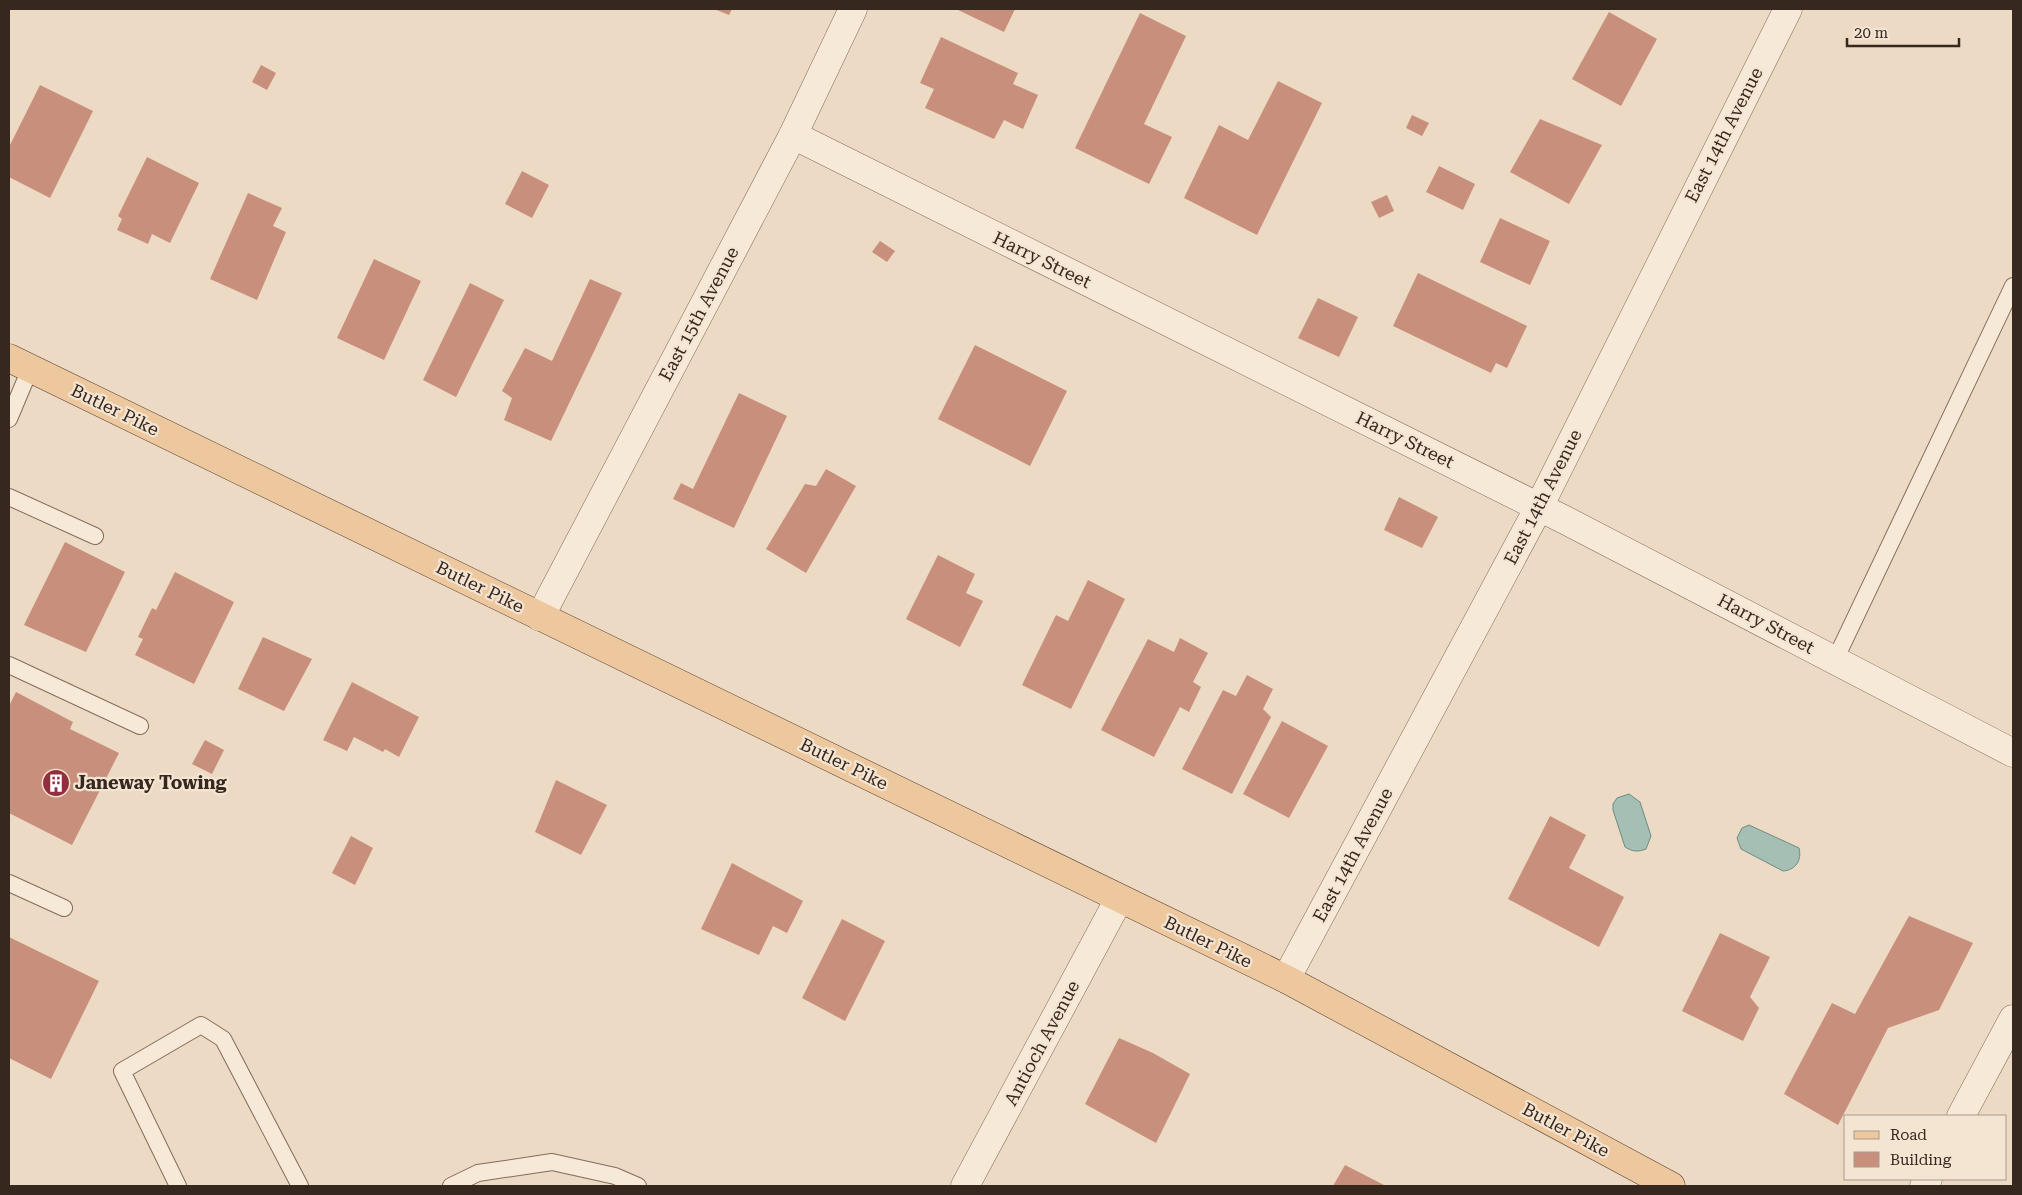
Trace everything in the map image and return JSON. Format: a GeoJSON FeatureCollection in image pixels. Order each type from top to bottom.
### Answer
{"type":"FeatureCollection","features":[{"type":"Feature","properties":{"kind":"main road","name":"Butler Pike"},"geometry":{"type":"LineString","coordinates":[[19,363],[1286,979],[1669,1186]]}},
{"type":"Feature","properties":{"kind":"street","name":"East 15th Avenue"},"geometry":{"type":"LineString","coordinates":[[540,617],[793,135],[853,9]]}},
{"type":"Feature","properties":{"kind":"street","name":"East 14th Avenue"},"geometry":{"type":"LineString","coordinates":[[1286,979],[1539,507],[1788,9]]}},
{"type":"Feature","properties":{"kind":"street","name":"Harry Street"},"geometry":{"type":"LineString","coordinates":[[793,135],[1539,507],[2013,753]]}},
{"type":"Feature","properties":{"kind":"street","name":"Antioch Avenue"},"geometry":{"type":"LineString","coordinates":[[965,1186],[1119,899]]}},
{"type":"Feature","properties":{"kind":"street"},"geometry":{"type":"LineString","coordinates":[[1962,1115],[2013,1018]]}},
{"type":"Feature","properties":{"kind":"lane"},"geometry":{"type":"LineString","coordinates":[[1835,660],[2013,286]]}},
{"type":"Feature","properties":{"kind":"lane"},"geometry":{"type":"LineString","coordinates":[[9,419],[19,363]]}},
{"type":"Feature","properties":{"kind":"lane"},"geometry":{"type":"LineString","coordinates":[[9,497],[95,536]]}},
{"type":"Feature","properties":{"kind":"lane"},"geometry":{"type":"LineString","coordinates":[[9,665],[140,726]]}},
{"type":"Feature","properties":{"kind":"lane"},"geometry":{"type":"LineString","coordinates":[[9,883],[64,908]]}},
{"type":"Feature","properties":{"kind":"lane"},"geometry":{"type":"LineString","coordinates":[[178,1186],[122,1070],[201,1025],[223,1039],[300,1186]]}},
{"type":"Feature","properties":{"kind":"lane"},"geometry":{"type":"LineString","coordinates":[[451,1186],[478,1173],[552,1162],[614,1176],[638,1186]]}},
{"type":"Feature","properties":{"kind":"shaded area"},"geometry":{"type":"Polygon","coordinates":[[[1629,794],[1640,802],[1651,836],[1646,849],[1640,851],[1633,851],[1625,847],[1613,810],[1613,804],[1617,798],[1629,794]]]}},
{"type":"Feature","properties":{"kind":"shaded area"},"geometry":{"type":"Polygon","coordinates":[[[1749,825],[1799,848],[1800,857],[1797,864],[1791,869],[1783,871],[1741,849],[1737,838],[1742,828],[1749,825]]]}},
{"type":"Feature","properties":{"kind":"building"},"geometry":{"type":"Polygon","coordinates":[[[714,9],[732,9],[729,15],[714,9]]]}},
{"type":"Feature","properties":{"kind":"building"},"geometry":{"type":"Polygon","coordinates":[[[956,9],[1015,9],[1004,32],[956,9]]]}},
{"type":"Feature","properties":{"kind":"building"},"geometry":{"type":"Polygon","coordinates":[[[1609,12],[1657,39],[1621,106],[1572,79],[1609,12]]]}},
{"type":"Feature","properties":{"kind":"building"},"geometry":{"type":"Polygon","coordinates":[[[1140,13],[1186,36],[1144,124],[1172,137],[1149,184],[1075,148],[1140,13]]]}},
{"type":"Feature","properties":{"kind":"building"},"geometry":{"type":"Polygon","coordinates":[[[941,37],[1018,73],[1013,84],[1038,95],[1023,129],[1004,120],[994,139],[925,108],[934,89],[920,83],[941,37]]]}},
{"type":"Feature","properties":{"kind":"building"},"geometry":{"type":"Polygon","coordinates":[[[261,65],[276,73],[267,90],[252,82],[261,65]]]}},
{"type":"Feature","properties":{"kind":"building"},"geometry":{"type":"Polygon","coordinates":[[[1278,81],[1322,103],[1257,235],[1184,198],[1219,125],[1248,140],[1278,81]]]}},
{"type":"Feature","properties":{"kind":"building"},"geometry":{"type":"Polygon","coordinates":[[[40,85],[93,111],[50,198],[9,177],[9,147],[40,85]]]}},
{"type":"Feature","properties":{"kind":"building"},"geometry":{"type":"Polygon","coordinates":[[[1412,115],[1429,123],[1422,136],[1406,128],[1412,115]]]}},
{"type":"Feature","properties":{"kind":"building"},"geometry":{"type":"Polygon","coordinates":[[[1540,119],[1602,145],[1569,204],[1510,172],[1540,119]]]}},
{"type":"Feature","properties":{"kind":"building"},"geometry":{"type":"Polygon","coordinates":[[[147,157],[199,183],[170,243],[152,234],[148,244],[117,230],[122,219],[118,216],[147,157]]]}},
{"type":"Feature","properties":{"kind":"building"},"geometry":{"type":"Polygon","coordinates":[[[1439,166],[1475,184],[1463,210],[1426,192],[1439,166]]]}},
{"type":"Feature","properties":{"kind":"building"},"geometry":{"type":"Polygon","coordinates":[[[522,171],[549,185],[532,218],[505,204],[522,171]]]}},
{"type":"Feature","properties":{"kind":"building"},"geometry":{"type":"Polygon","coordinates":[[[248,193],[282,208],[273,226],[286,232],[257,300],[210,279],[248,193]]]}},
{"type":"Feature","properties":{"kind":"building"},"geometry":{"type":"Polygon","coordinates":[[[1387,195],[1394,211],[1379,218],[1371,202],[1387,195]]]}},
{"type":"Feature","properties":{"kind":"building"},"geometry":{"type":"Polygon","coordinates":[[[1500,218],[1550,241],[1530,285],[1480,262],[1500,218]]]}},
{"type":"Feature","properties":{"kind":"building"},"geometry":{"type":"Polygon","coordinates":[[[880,241],[895,251],[887,262],[872,252],[880,241]]]}},
{"type":"Feature","properties":{"kind":"building"},"geometry":{"type":"Polygon","coordinates":[[[374,259],[421,281],[384,360],[337,338],[374,259]]]}},
{"type":"Feature","properties":{"kind":"building"},"geometry":{"type":"Polygon","coordinates":[[[1418,273],[1527,326],[1507,368],[1496,363],[1491,373],[1393,326],[1418,273]]]}},
{"type":"Feature","properties":{"kind":"building"},"geometry":{"type":"Polygon","coordinates":[[[590,279],[622,293],[551,441],[504,420],[512,398],[502,391],[525,348],[552,361],[590,279]]]}},
{"type":"Feature","properties":{"kind":"building"},"geometry":{"type":"Polygon","coordinates":[[[470,283],[504,300],[456,397],[423,380],[470,283]]]}},
{"type":"Feature","properties":{"kind":"building"},"geometry":{"type":"Polygon","coordinates":[[[1318,298],[1358,317],[1339,357],[1298,338],[1318,298]]]}},
{"type":"Feature","properties":{"kind":"building"},"geometry":{"type":"Polygon","coordinates":[[[975,345],[1067,391],[1030,466],[938,419],[975,345]]]}},
{"type":"Feature","properties":{"kind":"building"},"geometry":{"type":"Polygon","coordinates":[[[739,393],[787,416],[734,528],[673,499],[681,483],[693,489],[739,393]]]}},
{"type":"Feature","properties":{"kind":"building"},"geometry":{"type":"Polygon","coordinates":[[[826,469],[856,486],[806,573],[766,549],[805,484],[816,486],[826,469]]]}},
{"type":"Feature","properties":{"kind":"building"},"geometry":{"type":"Polygon","coordinates":[[[1399,497],[1438,517],[1422,548],[1384,530],[1399,497]]]}},
{"type":"Feature","properties":{"kind":"building"},"geometry":{"type":"Polygon","coordinates":[[[65,542],[125,572],[86,652],[24,625],[65,542]]]}},
{"type":"Feature","properties":{"kind":"building"},"geometry":{"type":"Polygon","coordinates":[[[938,555],[975,574],[966,593],[983,601],[960,647],[906,619],[938,555]]]}},
{"type":"Feature","properties":{"kind":"building"},"geometry":{"type":"Polygon","coordinates":[[[175,572],[234,602],[194,684],[135,655],[143,639],[138,637],[152,608],[156,610],[175,572]]]}},
{"type":"Feature","properties":{"kind":"building"},"geometry":{"type":"Polygon","coordinates":[[[1088,580],[1125,599],[1071,709],[1022,685],[1056,615],[1068,621],[1088,580]]]}},
{"type":"Feature","properties":{"kind":"building"},"geometry":{"type":"Polygon","coordinates":[[[263,637],[312,659],[284,711],[238,689],[263,637]]]}},
{"type":"Feature","properties":{"kind":"building"},"geometry":{"type":"Polygon","coordinates":[[[1180,638],[1208,653],[1193,682],[1201,687],[1189,712],[1180,707],[1154,757],[1101,730],[1148,639],[1174,652],[1180,638]]]}},
{"type":"Feature","properties":{"kind":"building"},"geometry":{"type":"Polygon","coordinates":[[[1247,675],[1273,689],[1263,709],[1271,717],[1232,794],[1182,769],[1223,690],[1236,696],[1247,675]]]}},
{"type":"Feature","properties":{"kind":"building"},"geometry":{"type":"Polygon","coordinates":[[[352,682],[419,717],[399,757],[385,749],[383,752],[354,737],[347,751],[323,740],[352,682]]]}},
{"type":"Feature","properties":{"kind":"building","name":"Janeway Towing"},"geometry":{"type":"Polygon","coordinates":[[[16,692],[73,722],[70,729],[119,753],[72,845],[9,813],[9,706],[16,692]]]}},
{"type":"Feature","properties":{"kind":"building"},"geometry":{"type":"Polygon","coordinates":[[[1282,721],[1328,746],[1289,818],[1243,794],[1282,721]]]}},
{"type":"Feature","properties":{"kind":"building"},"geometry":{"type":"Polygon","coordinates":[[[205,740],[224,750],[212,774],[192,764],[205,740]]]}},
{"type":"Feature","properties":{"kind":"building"},"geometry":{"type":"Polygon","coordinates":[[[556,780],[607,805],[581,855],[535,832],[556,780]]]}},
{"type":"Feature","properties":{"kind":"building"},"geometry":{"type":"Polygon","coordinates":[[[1550,816],[1586,835],[1569,868],[1624,897],[1599,947],[1508,899],[1550,816]]]}},
{"type":"Feature","properties":{"kind":"building"},"geometry":{"type":"Polygon","coordinates":[[[351,836],[373,848],[355,885],[332,873],[351,836]]]}},
{"type":"Feature","properties":{"kind":"building"},"geometry":{"type":"Polygon","coordinates":[[[732,863],[803,901],[787,933],[773,926],[759,955],[701,929],[732,863]]]}},
{"type":"Feature","properties":{"kind":"building"},"geometry":{"type":"Polygon","coordinates":[[[1909,916],[1973,943],[1939,1010],[1888,1028],[1838,1125],[1784,1094],[1832,1003],[1855,1014],[1909,916]]]}},
{"type":"Feature","properties":{"kind":"building"},"geometry":{"type":"Polygon","coordinates":[[[842,919],[885,941],[845,1021],[802,998],[842,919]]]}},
{"type":"Feature","properties":{"kind":"building"},"geometry":{"type":"Polygon","coordinates":[[[1720,933],[1770,957],[1750,997],[1759,1008],[1743,1041],[1682,1011],[1720,933]]]}},
{"type":"Feature","properties":{"kind":"building"},"geometry":{"type":"Polygon","coordinates":[[[9,937],[99,981],[51,1079],[9,1058],[9,937]]]}},
{"type":"Feature","properties":{"kind":"building"},"geometry":{"type":"Polygon","coordinates":[[[1119,1038],[1153,1053],[1190,1074],[1156,1143],[1085,1104],[1119,1038]]]}},
{"type":"Feature","properties":{"kind":"building"},"geometry":{"type":"Polygon","coordinates":[[[1345,1165],[1386,1186],[1333,1186],[1345,1165]]]}},
{"type":"Feature","properties":{"kind":"place","name":"Janeway Towing"},"geometry":{"type":"Point","coordinates":[56,783]}}]}
